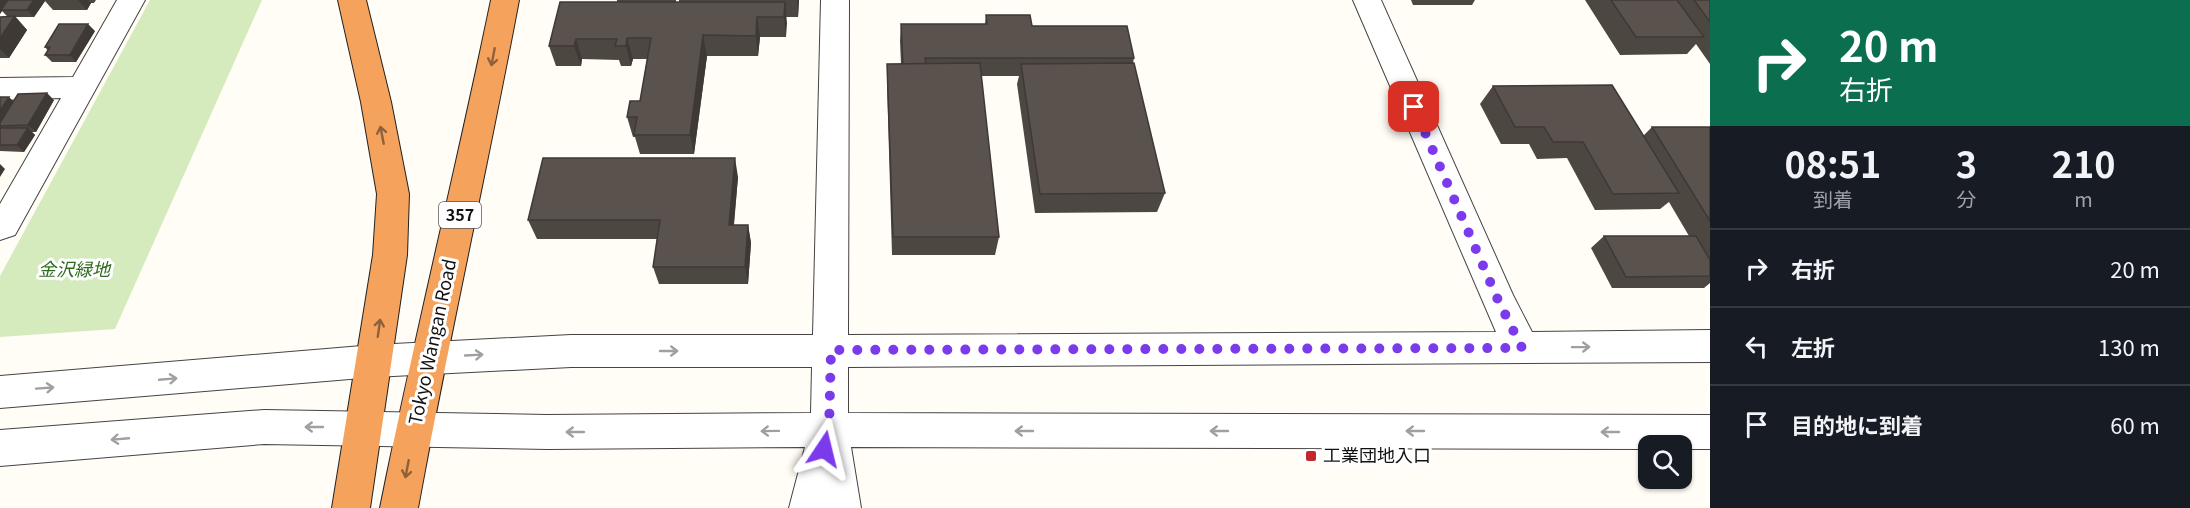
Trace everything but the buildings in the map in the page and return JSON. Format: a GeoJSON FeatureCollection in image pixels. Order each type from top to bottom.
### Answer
{"type":"FeatureCollection","features":[{"type":"Feature","properties":{"kind":"highway"},"geometry":{"type":"LineString","coordinates":[[351,508],[390,255],[393,194],[376,102],[352,0]]}},
{"type":"Feature","properties":{"kind":"highway","name":"Tokyo Wangan Road"},"geometry":{"type":"LineString","coordinates":[[399,508],[428,358],[476,147],[505,0]]}},
{"type":"Feature","properties":{"kind":"street"},"geometry":{"type":"LineString","coordinates":[[0,226],[4,226],[131,0]]}},
{"type":"Feature","properties":{"kind":"street"},"geometry":{"type":"LineString","coordinates":[[835,0],[829,430],[842,508]]}},
{"type":"Feature","properties":{"kind":"street"},"geometry":{"type":"LineString","coordinates":[[1367,0],[1498,300],[1522,348]]}},
{"type":"Feature","properties":{"kind":"street"},"geometry":{"type":"LineString","coordinates":[[0,89],[82,87]]}},
{"type":"Feature","properties":{"kind":"street"},"geometry":{"type":"LineString","coordinates":[[0,392],[374,361],[571,351],[1710,346]]}},
{"type":"Feature","properties":{"kind":"street"},"geometry":{"type":"LineString","coordinates":[[0,448],[264,427],[715,432],[829,430],[1710,432]]}},
{"type":"Feature","properties":{"kind":"street"},"geometry":{"type":"LineString","coordinates":[[808,508],[829,430]]}},
{"type":"Feature","properties":{"kind":"green space","name":"金沢緑地"},"geometry":{"type":"Polygon","coordinates":[[[150,0],[262,0],[115,329],[0,337],[0,276],[150,0]]]}},
{"type":"Feature","properties":{"kind":"place","name":"工業団地入口"},"geometry":{"type":"Point","coordinates":[1311,456]}},
{"type":"Feature","properties":{"kind":"route"},"geometry":{"type":"LineString","coordinates":[[824,449],[829,430],[831,350],[1522,348],[1498,300],[1414,107]]}}]}
